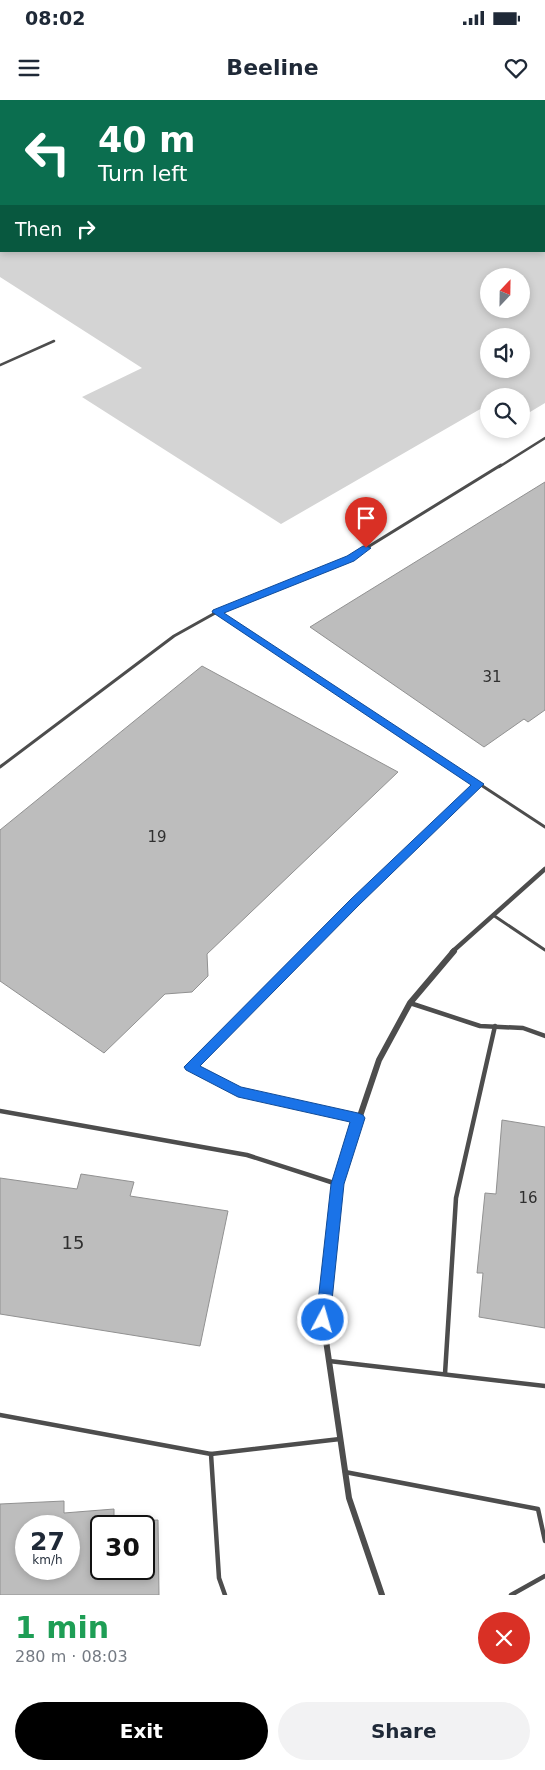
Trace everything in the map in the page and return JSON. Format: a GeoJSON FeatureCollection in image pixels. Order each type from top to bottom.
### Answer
{"type":"FeatureCollection","features":[{"type":"Feature","properties":{"kind":"street"},"geometry":{"type":"LineString","coordinates":[[382,1595],[349,1498],[323,1320],[337,1184],[378,1060],[410,1003],[450,954],[545,869]]}},
{"type":"Feature","properties":{"kind":"lane"},"geometry":{"type":"LineString","coordinates":[[0,365],[54,341]]}},
{"type":"Feature","properties":{"kind":"lane"},"geometry":{"type":"LineString","coordinates":[[0,767],[174,636],[217,612],[350,558],[545,438]]}},
{"type":"Feature","properties":{"kind":"lane"},"geometry":{"type":"LineString","coordinates":[[217,612],[545,826]]}},
{"type":"Feature","properties":{"kind":"lane"},"geometry":{"type":"LineString","coordinates":[[358,1118],[238,1092],[190,1067],[355,902],[479,784]]}},
{"type":"Feature","properties":{"kind":"lane"},"geometry":{"type":"LineString","coordinates":[[493,915],[545,950]]}},
{"type":"Feature","properties":{"kind":"lane"},"geometry":{"type":"LineString","coordinates":[[410,1003],[480,1026],[522,1028],[545,1036]]}},
{"type":"Feature","properties":{"kind":"lane"},"geometry":{"type":"LineString","coordinates":[[445,1374],[456,1198],[495,1026]]}},
{"type":"Feature","properties":{"kind":"lane"},"geometry":{"type":"LineString","coordinates":[[0,1111],[247,1155],[337,1184]]}},
{"type":"Feature","properties":{"kind":"lane"},"geometry":{"type":"LineString","coordinates":[[329,1361],[545,1386]]}},
{"type":"Feature","properties":{"kind":"lane"},"geometry":{"type":"LineString","coordinates":[[0,1415],[211,1454],[340,1438]]}},
{"type":"Feature","properties":{"kind":"lane"},"geometry":{"type":"LineString","coordinates":[[211,1454],[219,1578],[226,1595]]}},
{"type":"Feature","properties":{"kind":"lane"},"geometry":{"type":"LineString","coordinates":[[345,1472],[538,1509],[545,1541]]}},
{"type":"Feature","properties":{"kind":"lane"},"geometry":{"type":"LineString","coordinates":[[511,1595],[545,1576]]}},
{"type":"Feature","properties":{"kind":"shaded area"},"geometry":{"type":"Polygon","coordinates":[[[0,252],[545,252],[545,403],[530,412],[530,388],[480,388],[480,409],[281,524],[82,397],[142,368],[0,277],[0,252]]]}},
{"type":"Feature","properties":{"kind":"building"},"geometry":{"type":"Polygon","coordinates":[[[545,482],[545,710],[528,722],[524,719],[484,747],[310,627],[545,482]]]}},
{"type":"Feature","properties":{"kind":"building"},"geometry":{"type":"Polygon","coordinates":[[[202,666],[398,772],[207,954],[208,976],[192,992],[165,994],[104,1053],[0,981],[0,830],[202,666]]]}},
{"type":"Feature","properties":{"kind":"building"},"geometry":{"type":"Polygon","coordinates":[[[502,1120],[545,1127],[545,1328],[479,1317],[483,1273],[477,1273],[485,1193],[496,1194],[502,1120]]]}},
{"type":"Feature","properties":{"kind":"building"},"geometry":{"type":"Polygon","coordinates":[[[81,1174],[134,1182],[130,1196],[228,1211],[200,1346],[0,1314],[0,1178],[77,1189],[81,1174]]]}},
{"type":"Feature","properties":{"kind":"building"},"geometry":{"type":"Polygon","coordinates":[[[64,1501],[64,1513],[114,1509],[114,1515],[90,1515],[90,1580],[155,1580],[155,1520],[158,1520],[159,1595],[0,1595],[0,1504],[64,1501]]]}},
{"type":"Feature","properties":{"kind":"route"},"geometry":{"type":"LineString","coordinates":[[323,1320],[337,1184],[358,1118],[238,1092],[190,1067],[355,902],[479,784],[217,612],[350,558],[366,548]]}}]}
